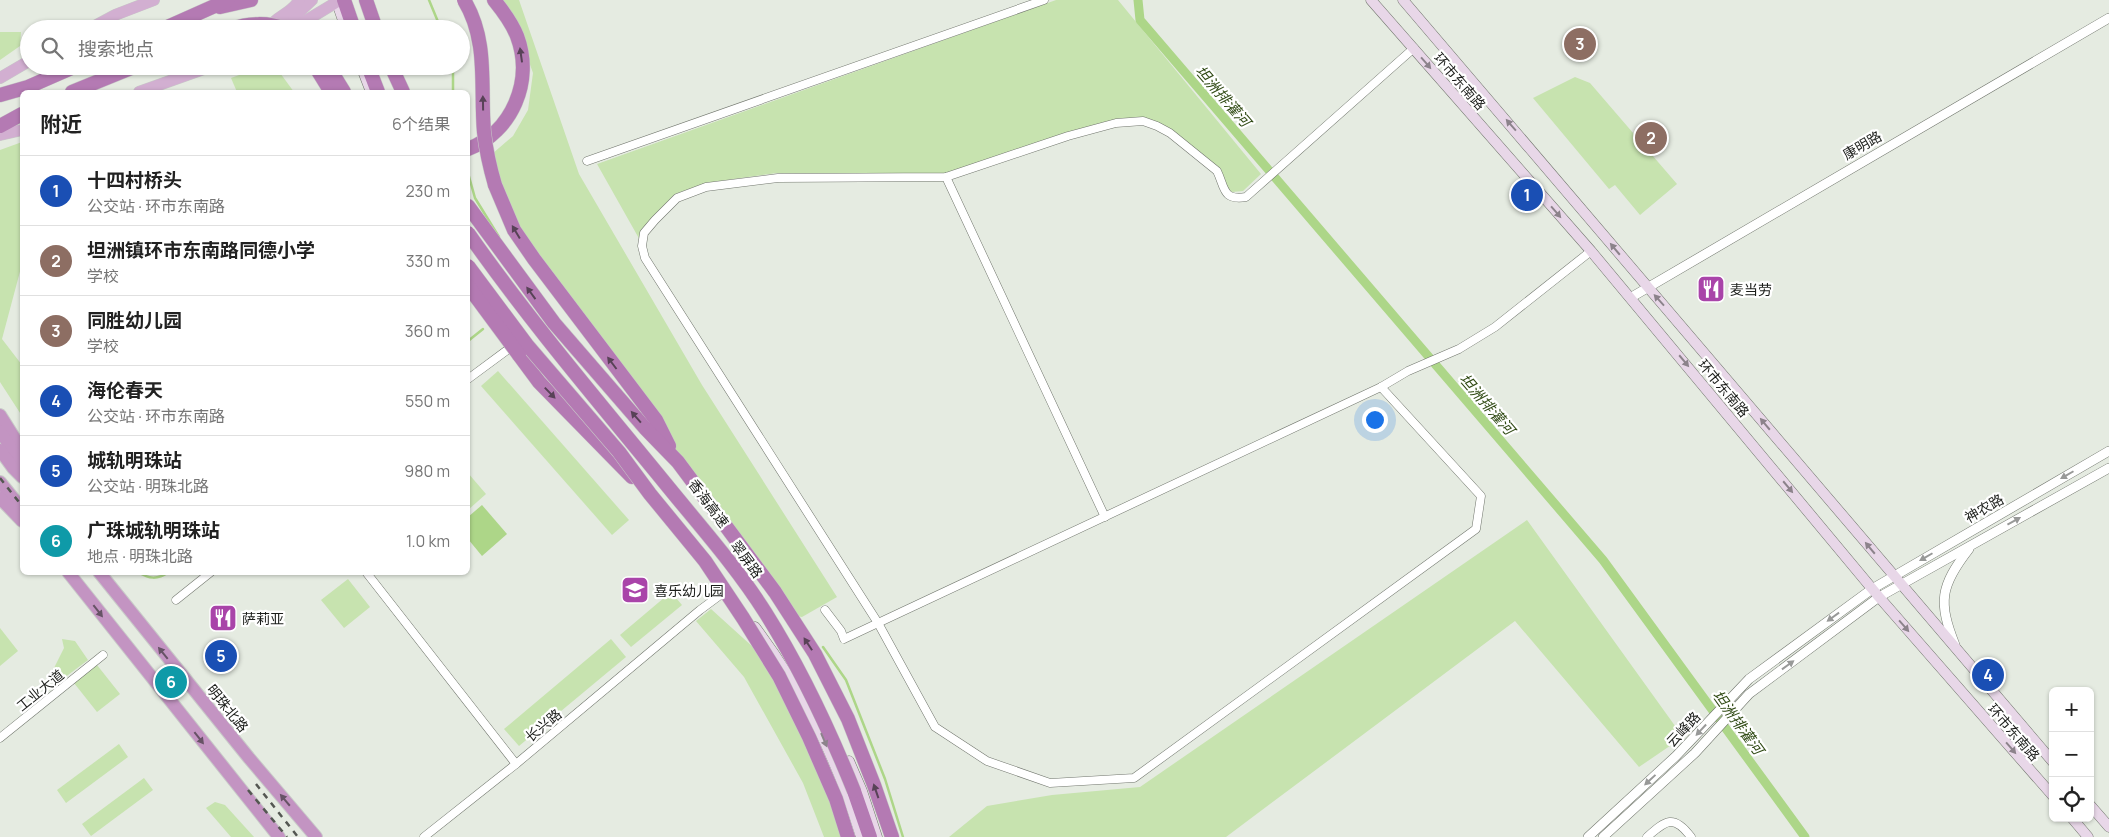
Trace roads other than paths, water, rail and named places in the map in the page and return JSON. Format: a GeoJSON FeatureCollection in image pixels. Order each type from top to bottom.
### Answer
{"type":"FeatureCollection","features":[{"type":"Feature","properties":{"kind":"highway"},"geometry":{"type":"LineString","coordinates":[[185,20],[228,0]]}},
{"type":"Feature","properties":{"kind":"highway"},"geometry":{"type":"LineString","coordinates":[[212,9],[251,0]]}},
{"type":"Feature","properties":{"kind":"highway"},"geometry":{"type":"LineString","coordinates":[[366,0],[373,20]]}},
{"type":"Feature","properties":{"kind":"highway"},"geometry":{"type":"LineString","coordinates":[[464,0],[476,26],[480,44],[484,132],[488,157],[501,204],[514,230],[534,259],[656,420],[678,462]]}},
{"type":"Feature","properties":{"kind":"highway"},"geometry":{"type":"LineString","coordinates":[[470,148],[496,133],[507,118],[514,106],[522,74],[522,56],[517,36],[507,17],[494,0]]}},
{"type":"Feature","properties":{"kind":"highway"},"geometry":{"type":"LineString","coordinates":[[339,1],[349,20]]}},
{"type":"Feature","properties":{"kind":"highway"},"geometry":{"type":"LineString","coordinates":[[0,95],[28,87],[55,75]]}},
{"type":"Feature","properties":{"kind":"highway"},"geometry":{"type":"LineString","coordinates":[[77,90],[114,75]]}},
{"type":"Feature","properties":{"kind":"highway"},"geometry":{"type":"LineString","coordinates":[[321,75],[330,90]]}},
{"type":"Feature","properties":{"kind":"highway"},"geometry":{"type":"LineString","coordinates":[[334,75],[343,90]]}},
{"type":"Feature","properties":{"kind":"highway"},"geometry":{"type":"LineString","coordinates":[[371,75],[377,90]]}},
{"type":"Feature","properties":{"kind":"highway"},"geometry":{"type":"LineString","coordinates":[[395,75],[401,90]]}},
{"type":"Feature","properties":{"kind":"highway"},"geometry":{"type":"LineString","coordinates":[[0,126],[20,114]]}},
{"type":"Feature","properties":{"kind":"highway","name":"香海高速"},"geometry":{"type":"LineString","coordinates":[[470,209],[554,323],[645,428],[678,462],[775,592],[815,654],[848,719],[892,837]]}},
{"type":"Feature","properties":{"kind":"highway","name":"香海高速"},"geometry":{"type":"LineString","coordinates":[[470,236],[554,347],[719,549],[764,610],[797,665],[829,729],[870,837]]}},
{"type":"Feature","properties":{"kind":"highway"},"geometry":{"type":"LineString","coordinates":[[470,269],[527,346],[619,452],[704,562],[779,676],[836,799],[848,837]]}},
{"type":"Feature","properties":{"kind":"highway"},"geometry":{"type":"LineString","coordinates":[[470,289],[539,382],[650,494]]}},
{"type":"Feature","properties":{"kind":"highway"},"geometry":{"type":"LineString","coordinates":[[0,415],[20,447]]}},
{"type":"Feature","properties":{"kind":"highway"},"geometry":{"type":"LineString","coordinates":[[0,431],[20,462]]}},
{"type":"Feature","properties":{"kind":"highway"},"geometry":{"type":"LineString","coordinates":[[0,450],[20,474]]}},
{"type":"Feature","properties":{"kind":"highway"},"geometry":{"type":"LineString","coordinates":[[0,482],[20,507]]}},
{"type":"Feature","properties":{"kind":"highway"},"geometry":{"type":"LineString","coordinates":[[0,498],[20,519]]}},
{"type":"Feature","properties":{"kind":"highway"},"geometry":{"type":"LineString","coordinates":[[0,510],[20,525]]}},
{"type":"Feature","properties":{"kind":"highway"},"geometry":{"type":"LineString","coordinates":[[70,575],[279,837]]}},
{"type":"Feature","properties":{"kind":"highway","name":"明珠北路"},"geometry":{"type":"LineString","coordinates":[[101,575],[249,758],[316,837]]}},
{"type":"Feature","properties":{"kind":"main road"},"geometry":{"type":"LineString","coordinates":[[106,20],[154,0]]}},
{"type":"Feature","properties":{"kind":"main road"},"geometry":{"type":"LineString","coordinates":[[275,20],[278,16],[290,12],[299,0]]}},
{"type":"Feature","properties":{"kind":"main road"},"geometry":{"type":"LineString","coordinates":[[293,20],[312,0]]}},
{"type":"Feature","properties":{"kind":"main road"},"geometry":{"type":"LineString","coordinates":[[350,0],[357,20]]}},
{"type":"Feature","properties":{"kind":"main road","name":"环市东南路"},"geometry":{"type":"LineString","coordinates":[[1371,0],[1591,251],[1872,589],[2049,791]]}},
{"type":"Feature","properties":{"kind":"main road","name":"环市东南路"},"geometry":{"type":"LineString","coordinates":[[1403,0],[2049,757]]}},
{"type":"Feature","properties":{"kind":"main road"},"geometry":{"type":"LineString","coordinates":[[307,20],[339,1],[344,20]]}},
{"type":"Feature","properties":{"kind":"main road"},"geometry":{"type":"LineString","coordinates":[[0,78],[20,66]]}},
{"type":"Feature","properties":{"kind":"main road"},"geometry":{"type":"LineString","coordinates":[[145,90],[187,75]]}},
{"type":"Feature","properties":{"kind":"main road"},"geometry":{"type":"LineString","coordinates":[[363,75],[369,90]]}},
{"type":"Feature","properties":{"kind":"main road"},"geometry":{"type":"LineString","coordinates":[[378,75],[384,90]]}},
{"type":"Feature","properties":{"kind":"main road"},"geometry":{"type":"LineString","coordinates":[[21,90],[28,87]]}},
{"type":"Feature","properties":{"kind":"main road"},"geometry":{"type":"LineString","coordinates":[[0,99],[20,90]]}},
{"type":"Feature","properties":{"kind":"main road"},"geometry":{"type":"LineString","coordinates":[[0,120],[20,114]]}},
{"type":"Feature","properties":{"kind":"main road"},"geometry":{"type":"LineString","coordinates":[[0,135],[20,130]]}},
{"type":"Feature","properties":{"kind":"main road","name":"翠屏路"},"geometry":{"type":"LineString","coordinates":[[470,241],[536,326],[647,454],[738,569],[766,608],[807,674],[836,731],[862,791],[877,837]]}},
{"type":"Feature","properties":{"kind":"main road"},"geometry":{"type":"LineString","coordinates":[[470,263],[526,336],[707,558],[782,664],[814,718],[848,795],[861,837]]}},
{"type":"Feature","properties":{"kind":"main road"},"geometry":{"type":"LineString","coordinates":[[2094,810],[2109,827]]}},
{"type":"Feature","properties":{"kind":"main road"},"geometry":{"type":"LineString","coordinates":[[2075,822],[2088,837]]}},
{"type":"Feature","properties":{"kind":"street"},"geometry":{"type":"LineString","coordinates":[[587,161],[1044,0]]}},
{"type":"Feature","properties":{"kind":"street","name":"康明路"},"geometry":{"type":"LineString","coordinates":[[1630,298],[1647,286],[2109,18]]}},
{"type":"Feature","properties":{"kind":"street"},"geometry":{"type":"LineString","coordinates":[[1381,387],[1481,496],[1476,529],[1134,778],[1050,784],[987,761],[935,727],[878,624],[645,258],[642,246],[644,233],[678,198],[706,187],[778,178],[946,177],[1068,136],[1116,123],[1143,121],[1170,133],[1217,171],[1223,190],[1230,196],[1246,197],[1414,48]]}},
{"type":"Feature","properties":{"kind":"street"},"geometry":{"type":"LineString","coordinates":[[946,177],[1105,517]]}},
{"type":"Feature","properties":{"kind":"street"},"geometry":{"type":"LineString","coordinates":[[825,610],[844,638],[878,624],[1381,387],[1408,371],[1459,349],[1495,327],[1591,251]]}},
{"type":"Feature","properties":{"kind":"street"},"geometry":{"type":"LineString","coordinates":[[470,378],[526,336]]}},
{"type":"Feature","properties":{"kind":"street","name":"神农路"},"geometry":{"type":"LineString","coordinates":[[1872,589],[2109,451]]}},
{"type":"Feature","properties":{"kind":"street","name":"神农路"},"geometry":{"type":"LineString","coordinates":[[1879,597],[2109,468]]}},
{"type":"Feature","properties":{"kind":"street"},"geometry":{"type":"LineString","coordinates":[[1956,649],[1947,625],[1944,608],[1945,588],[1955,567],[1972,545]]}},
{"type":"Feature","properties":{"kind":"street"},"geometry":{"type":"LineString","coordinates":[[176,600],[207,575]]}},
{"type":"Feature","properties":{"kind":"street"},"geometry":{"type":"LineString","coordinates":[[368,575],[516,764]]}},
{"type":"Feature","properties":{"kind":"street","name":"长兴路"},"geometry":{"type":"LineString","coordinates":[[424,837],[516,764],[728,589]]}},
{"type":"Feature","properties":{"kind":"street","name":"云峰路"},"geometry":{"type":"LineString","coordinates":[[1588,837],[1686,747],[1740,687],[1872,589]]}},
{"type":"Feature","properties":{"kind":"street","name":"云峰路"},"geometry":{"type":"LineString","coordinates":[[1603,837],[1695,753],[1749,694],[1879,597]]}},
{"type":"Feature","properties":{"kind":"street","name":"工业大道"},"geometry":{"type":"LineString","coordinates":[[0,738],[103,655]]}},
{"type":"Feature","properties":{"kind":"street"},"geometry":{"type":"LineString","coordinates":[[1647,837],[1659,826],[1669,821],[1678,823],[1691,837]]}},
{"type":"Feature","properties":{"kind":"waterway"},"geometry":{"type":"LineString","coordinates":[[429,0],[437,20]]}},
{"type":"Feature","properties":{"kind":"waterway","name":"坦洲排灌河"},"geometry":{"type":"LineString","coordinates":[[1138,0],[1140,20],[1603,560],[1805,837]]}},
{"type":"Feature","properties":{"kind":"waterway"},"geometry":{"type":"LineString","coordinates":[[453,75],[453,90]]}},
{"type":"Feature","properties":{"kind":"waterway"},"geometry":{"type":"LineString","coordinates":[[470,180],[475,198],[499,237]]}},
{"type":"Feature","properties":{"kind":"waterway"},"geometry":{"type":"LineString","coordinates":[[470,339],[483,329]]}},
{"type":"Feature","properties":{"kind":"waterway"},"geometry":{"type":"LineString","coordinates":[[144,575],[153,578],[163,575]]}},
{"type":"Feature","properties":{"kind":"waterway"},"geometry":{"type":"LineString","coordinates":[[823,647],[846,680],[885,779],[903,837]]}},
{"type":"Feature","properties":{"kind":"railway"},"geometry":{"type":"LineString","coordinates":[[0,478],[20,503]]}},
{"type":"Feature","properties":{"kind":"railway"},"geometry":{"type":"LineString","coordinates":[[256,784],[298,837]]}},
{"type":"Feature","properties":{"kind":"railway"},"geometry":{"type":"LineString","coordinates":[[248,790],[287,837]]}},
{"type":"Feature","properties":{"kind":"place","name":"同胜幼儿园"},"geometry":{"type":"Point","coordinates":[1580,44]}},
{"type":"Feature","properties":{"kind":"place","name":"坦洲镇环市东南路同德小学"},"geometry":{"type":"Point","coordinates":[1651,138]}},
{"type":"Feature","properties":{"kind":"place","name":"十四村桥头"},"geometry":{"type":"Point","coordinates":[1527,195]}},
{"type":"Feature","properties":{"kind":"place","name":"麦当劳"},"geometry":{"type":"Point","coordinates":[1711,289]}},
{"type":"Feature","properties":{"kind":"place","name":"喜乐幼儿园"},"geometry":{"type":"Point","coordinates":[635,590]}},
{"type":"Feature","properties":{"kind":"place","name":"萨莉亚"},"geometry":{"type":"Point","coordinates":[223,618]}},
{"type":"Feature","properties":{"kind":"place","name":"城轨明珠站"},"geometry":{"type":"Point","coordinates":[221,656]}},
{"type":"Feature","properties":{"kind":"place","name":"海伦春天"},"geometry":{"type":"Point","coordinates":[1988,675]}},
{"type":"Feature","properties":{"kind":"place","name":"广珠城轨明珠站"},"geometry":{"type":"Point","coordinates":[171,682]}}]}
